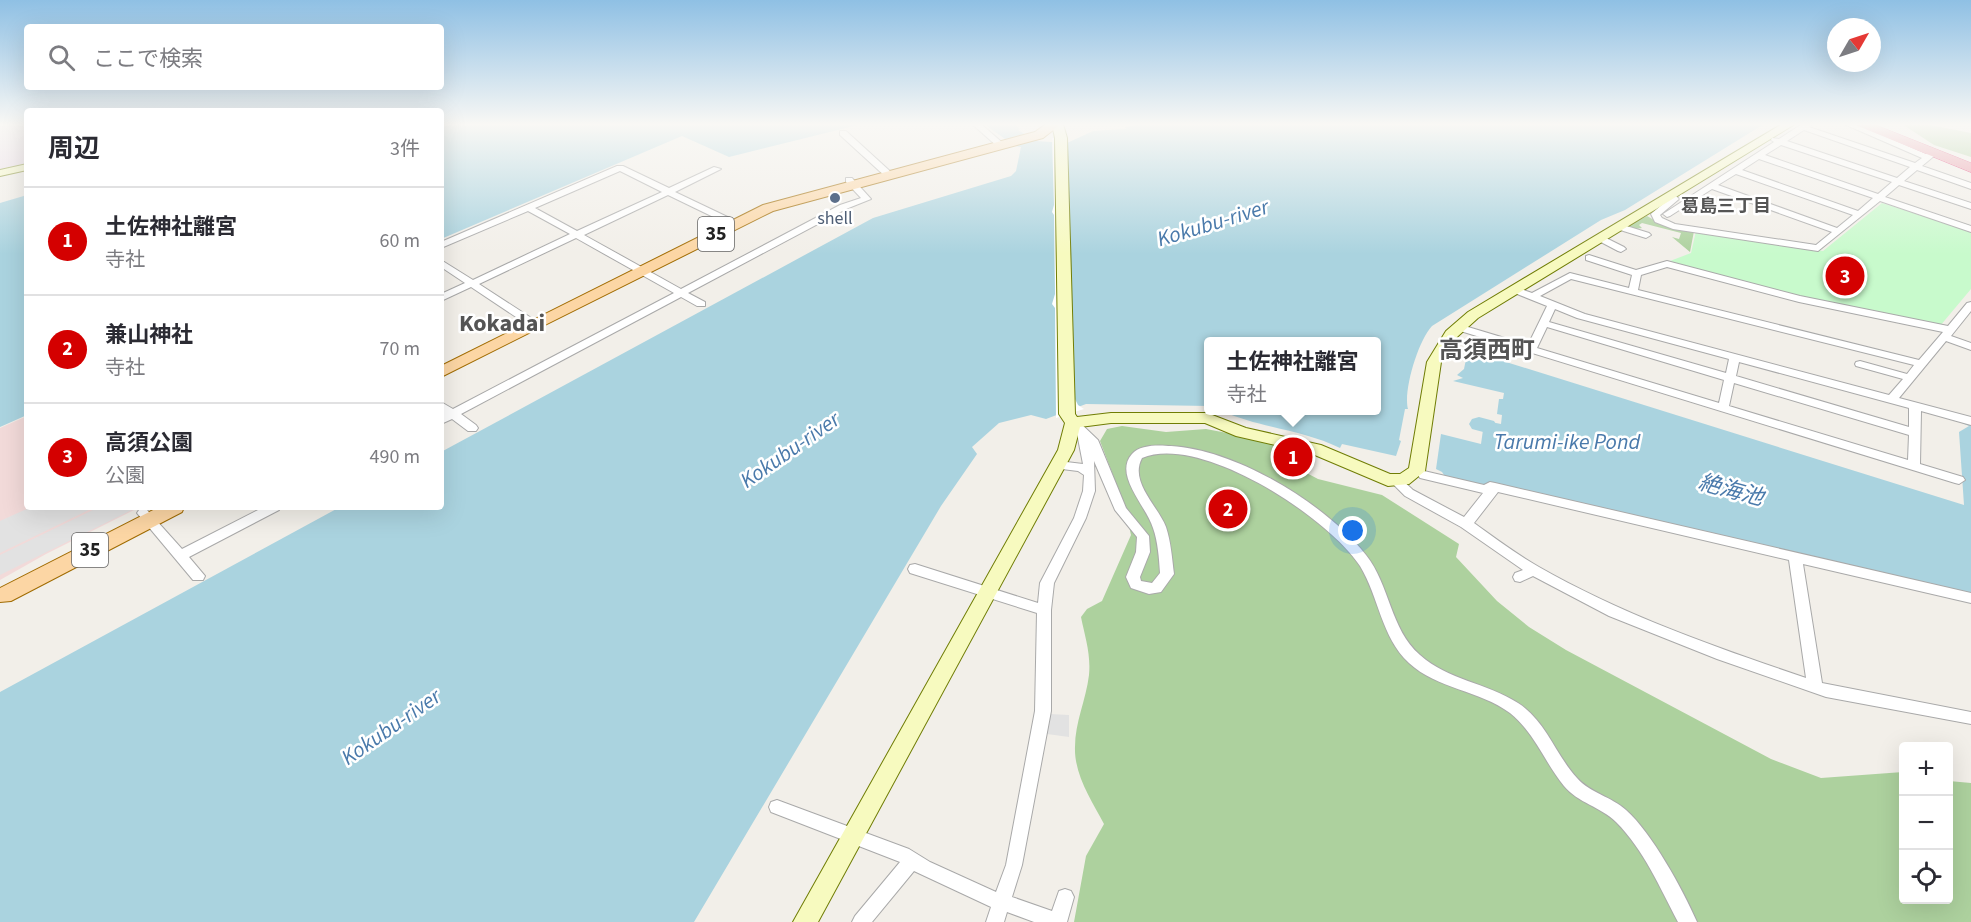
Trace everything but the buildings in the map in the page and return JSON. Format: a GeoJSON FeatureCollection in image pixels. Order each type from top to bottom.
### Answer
{"type":"FeatureCollection","features":[{"type":"Feature","properties":{"kind":"main road","name":"35"},"geometry":{"type":"LineString","coordinates":[[444,370],[532,323],[732,222],[779,204],[909,167]]}},
{"type":"Feature","properties":{"kind":"main road","name":"35"},"geometry":{"type":"LineString","coordinates":[[444,364],[532,323]]}},
{"type":"Feature","properties":{"kind":"main road","name":"35"},"geometry":{"type":"LineString","coordinates":[[2,596],[149,514],[164,510]]}},
{"type":"Feature","properties":{"kind":"street"},"geometry":{"type":"LineString","coordinates":[[880,167],[887,173]]}},
{"type":"Feature","properties":{"kind":"street"},"geometry":{"type":"LineString","coordinates":[[995,922],[1004,903],[1024,823],[1043,711],[1044,610],[1047,583],[1083,510],[1089,492],[1090,473],[1074,424],[1062,167]]}},
{"type":"Feature","properties":{"kind":"street"},"geometry":{"type":"LineString","coordinates":[[1396,481],[1417,471],[1434,362],[1441,347],[1458,327],[1718,167]]}},
{"type":"Feature","properties":{"kind":"street"},"geometry":{"type":"LineString","coordinates":[[1658,220],[1742,167]]}},
{"type":"Feature","properties":{"kind":"street"},"geometry":{"type":"LineString","coordinates":[[1791,167],[1971,229]]}},
{"type":"Feature","properties":{"kind":"street"},"geometry":{"type":"LineString","coordinates":[[1856,167],[1971,206]]}},
{"type":"Feature","properties":{"kind":"street"},"geometry":{"type":"LineString","coordinates":[[1672,195],[1676,199],[1655,214],[1658,220],[1673,226],[1818,248],[1914,167]]}},
{"type":"Feature","properties":{"kind":"street"},"geometry":{"type":"LineString","coordinates":[[1914,167],[1971,186]]}},
{"type":"Feature","properties":{"kind":"street"},"geometry":{"type":"LineString","coordinates":[[0,173],[24,168]]}},
{"type":"Feature","properties":{"kind":"street"},"geometry":{"type":"LineString","coordinates":[[444,244],[620,168],[732,222]]}},
{"type":"Feature","properties":{"kind":"street"},"geometry":{"type":"LineString","coordinates":[[444,297],[717,169]]}},
{"type":"Feature","properties":{"kind":"street"},"geometry":{"type":"LineString","coordinates":[[1736,171],[1859,214]]}},
{"type":"Feature","properties":{"kind":"street"},"geometry":{"type":"LineString","coordinates":[[446,417],[843,207],[867,200],[851,183]]}},
{"type":"Feature","properties":{"kind":"street"},"geometry":{"type":"LineString","coordinates":[[1712,186],[1838,231]]}},
{"type":"Feature","properties":{"kind":"street"},"geometry":{"type":"LineString","coordinates":[[529,208],[701,304]]}},
{"type":"Feature","properties":{"kind":"street"},"geometry":{"type":"LineString","coordinates":[[1620,227],[1646,235]]}},
{"type":"Feature","properties":{"kind":"street"},"geometry":{"type":"LineString","coordinates":[[1602,239],[1621,249]]}},
{"type":"Feature","properties":{"kind":"street"},"geometry":{"type":"LineString","coordinates":[[1589,258],[1637,274],[1666,264],[1799,299],[1948,334],[1971,347]]}},
{"type":"Feature","properties":{"kind":"street"},"geometry":{"type":"LineString","coordinates":[[444,265],[532,323]]}},
{"type":"Feature","properties":{"kind":"street"},"geometry":{"type":"LineString","coordinates":[[1633,292],[1637,274]]}},
{"type":"Feature","properties":{"kind":"street"},"geometry":{"type":"LineString","coordinates":[[1532,297],[1570,276],[1922,364]]}},
{"type":"Feature","properties":{"kind":"street"},"geometry":{"type":"LineString","coordinates":[[1515,290],[1552,306],[1971,421]]}},
{"type":"Feature","properties":{"kind":"street"},"geometry":{"type":"LineString","coordinates":[[1531,349],[1552,306]]}},
{"type":"Feature","properties":{"kind":"street"},"geometry":{"type":"LineString","coordinates":[[1892,399],[1970,307]]}},
{"type":"Feature","properties":{"kind":"street"},"geometry":{"type":"LineString","coordinates":[[1543,323],[1915,433]]}},
{"type":"Feature","properties":{"kind":"street"},"geometry":{"type":"LineString","coordinates":[[1458,327],[1959,480]]}},
{"type":"Feature","properties":{"kind":"street"},"geometry":{"type":"LineString","coordinates":[[1723,408],[1735,357]]}},
{"type":"Feature","properties":{"kind":"street"},"geometry":{"type":"LineString","coordinates":[[1860,364],[1910,378]]}},
{"type":"Feature","properties":{"kind":"street"},"geometry":{"type":"LineString","coordinates":[[1914,466],[1915,406]]}},
{"type":"Feature","properties":{"kind":"street"},"geometry":{"type":"LineString","coordinates":[[446,417],[471,428]]}},
{"type":"Feature","properties":{"kind":"street"},"geometry":{"type":"LineString","coordinates":[[1074,424],[1111,418],[1207,418],[1242,432],[1315,449],[1361,470],[1396,481],[1409,493],[1466,524],[1533,570],[1614,612],[1722,655],[1815,687],[1891,705],[1971,718]]}},
{"type":"Feature","properties":{"kind":"street"},"geometry":{"type":"LineString","coordinates":[[805,922],[851,835],[1058,465],[1066,450],[1074,424]]}},
{"type":"Feature","properties":{"kind":"street"},"geometry":{"type":"LineString","coordinates":[[1074,424],[1092,440],[1121,510],[1143,537],[1143,552],[1133,577],[1136,584],[1149,589],[1156,588],[1167,574],[1164,540],[1158,521],[1135,484],[1133,464],[1137,455],[1147,451],[1176,449],[1219,461],[1254,475],[1335,529],[1349,544],[1374,580],[1377,593],[1404,649],[1412,658],[1436,674],[1500,700],[1525,717],[1574,786],[1619,814],[1629,824],[1689,922]]}},
{"type":"Feature","properties":{"kind":"street"},"geometry":{"type":"LineString","coordinates":[[1058,465],[1081,467],[1090,473]]}},
{"type":"Feature","properties":{"kind":"street"},"geometry":{"type":"LineString","coordinates":[[1424,475],[1487,489],[1490,486],[1495,487],[1971,598]]}},
{"type":"Feature","properties":{"kind":"street"},"geometry":{"type":"LineString","coordinates":[[1466,524],[1495,487]]}},
{"type":"Feature","properties":{"kind":"street"},"geometry":{"type":"LineString","coordinates":[[180,556],[269,510]]}},
{"type":"Feature","properties":{"kind":"street"},"geometry":{"type":"LineString","coordinates":[[149,514],[198,576]]}},
{"type":"Feature","properties":{"kind":"street"},"geometry":{"type":"LineString","coordinates":[[1795,557],[1815,687]]}},
{"type":"Feature","properties":{"kind":"street"},"geometry":{"type":"LineString","coordinates":[[915,569],[1044,610]]}},
{"type":"Feature","properties":{"kind":"street"},"geometry":{"type":"LineString","coordinates":[[1520,577],[1533,570]]}},
{"type":"Feature","properties":{"kind":"street"},"geometry":{"type":"LineString","coordinates":[[777,807],[912,860],[1004,903],[1058,922],[1065,897]]}},
{"type":"Feature","properties":{"kind":"street"},"geometry":{"type":"LineString","coordinates":[[861,922],[912,860]]}},
{"type":"Feature","properties":{"kind":"shaded area"},"geometry":{"type":"Polygon","coordinates":[[[24,417],[24,510],[134,510],[0,580],[0,428],[24,417]]]}},
{"type":"Feature","properties":{"kind":"shaded area"},"geometry":{"type":"Polygon","coordinates":[[[24,510],[89,510],[0,553],[0,521],[24,510]]]}},
{"type":"Feature","properties":{"kind":"shaded area"},"geometry":{"type":"Polygon","coordinates":[[[93,510],[132,510],[0,575],[0,555],[93,510]]]}},
{"type":"Feature","properties":{"kind":"shaded area"},"geometry":{"type":"Polygon","coordinates":[[[1050,714],[1069,715],[1069,737],[1047,734],[1050,714]]]}},
{"type":"Feature","properties":{"kind":"green space"},"geometry":{"type":"Polygon","coordinates":[[[1882,203],[1971,231],[1971,289],[1940,326],[1797,297],[1670,261],[1691,253],[1696,231],[1823,251],[1882,203]]]}},
{"type":"Feature","properties":{"kind":"green space"},"geometry":{"type":"Polygon","coordinates":[[[1647,216],[1661,224],[1694,231],[1690,252],[1672,237],[1679,239],[1681,233],[1642,223],[1639,225],[1642,228],[1635,229],[1627,226],[1647,216]]]}},
{"type":"Feature","properties":{"kind":"green space"},"geometry":{"type":"Polygon","coordinates":[[[1122,426],[1166,432],[1206,429],[1285,444],[1272,449],[1280,459],[1318,479],[1382,495],[1459,544],[1456,557],[1497,601],[1529,627],[1566,650],[1771,759],[1821,778],[1899,772],[1899,904],[1953,904],[1953,781],[1971,783],[1971,922],[1074,922],[1086,856],[1104,824],[1081,778],[1075,757],[1077,729],[1088,684],[1089,667],[1081,617],[1087,609],[1102,601],[1131,535],[1124,504],[1100,441],[1107,429],[1122,426]]]}},
{"type":"Feature","properties":{"kind":"water"},"geometry":{"type":"Polygon","coordinates":[[[444,167],[609,167],[444,238],[444,167]]]}},
{"type":"Feature","properties":{"kind":"water","name":"Kokubu-river"},"geometry":{"type":"Polygon","coordinates":[[[1017,167],[1694,167],[1625,210],[1601,220],[1432,326],[1413,366],[1408,391],[1408,409],[1405,409],[1399,440],[1401,441],[1396,456],[1342,444],[1340,448],[1311,437],[1231,415],[1381,415],[1381,337],[1204,337],[1204,406],[1086,404],[1046,419],[1031,415],[999,423],[972,447],[977,454],[941,506],[694,922],[0,922],[0,692],[334,510],[444,510],[444,450],[873,218],[1011,176],[1017,167]]]}},
{"type":"Feature","properties":{"kind":"water"},"geometry":{"type":"Polygon","coordinates":[[[24,196],[24,416],[0,427],[0,203],[24,196]]]}},
{"type":"Feature","properties":{"kind":"water","name":"Tarumi-ike Pond"},"geometry":{"type":"Polygon","coordinates":[[[1471,351],[1964,505],[1959,432],[1969,426],[1957,421],[1971,424],[1971,594],[1529,491],[1486,483],[1485,487],[1446,478],[1436,469],[1441,434],[1481,444],[1483,430],[1490,430],[1491,422],[1501,424],[1502,415],[1497,414],[1499,399],[1503,399],[1504,393],[1453,381],[1463,378],[1457,375],[1464,369],[1466,359],[1464,358],[1473,354],[1471,351]]]}},
{"type":"Feature","properties":{"kind":"pier"},"geometry":{"type":"Polygon","coordinates":[[[1053,167],[1066,167],[1074,397],[1078,405],[1084,409],[1056,418],[1055,308],[1052,304],[1055,294],[1054,215],[1052,212],[1054,205],[1053,167]]]}},
{"type":"Feature","properties":{"kind":"waterway","name":"絶海池"},"geometry":{"type":"LineString","coordinates":[[1479,424],[1487,426]]}},
{"type":"Feature","properties":{"kind":"place","name":"shell"},"geometry":{"type":"Point","coordinates":[835,198]}},
{"type":"Feature","properties":{"kind":"place","name":"高須公園"},"geometry":{"type":"Point","coordinates":[1845,276]}},
{"type":"Feature","properties":{"kind":"place","name":"土佐神社離宮"},"geometry":{"type":"Point","coordinates":[1293,457]}},
{"type":"Feature","properties":{"kind":"place","name":"兼山神社"},"geometry":{"type":"Point","coordinates":[1228,509]}},
{"type":"Feature","properties":{"kind":"district","name":"葛島三丁目"},"geometry":{"type":"Point","coordinates":[1726,206]}},
{"type":"Feature","properties":{"kind":"district","name":"Kokadai"},"geometry":{"type":"Point","coordinates":[502,323]}},
{"type":"Feature","properties":{"kind":"district","name":"高須西町"},"geometry":{"type":"Point","coordinates":[1487,350]}}]}
